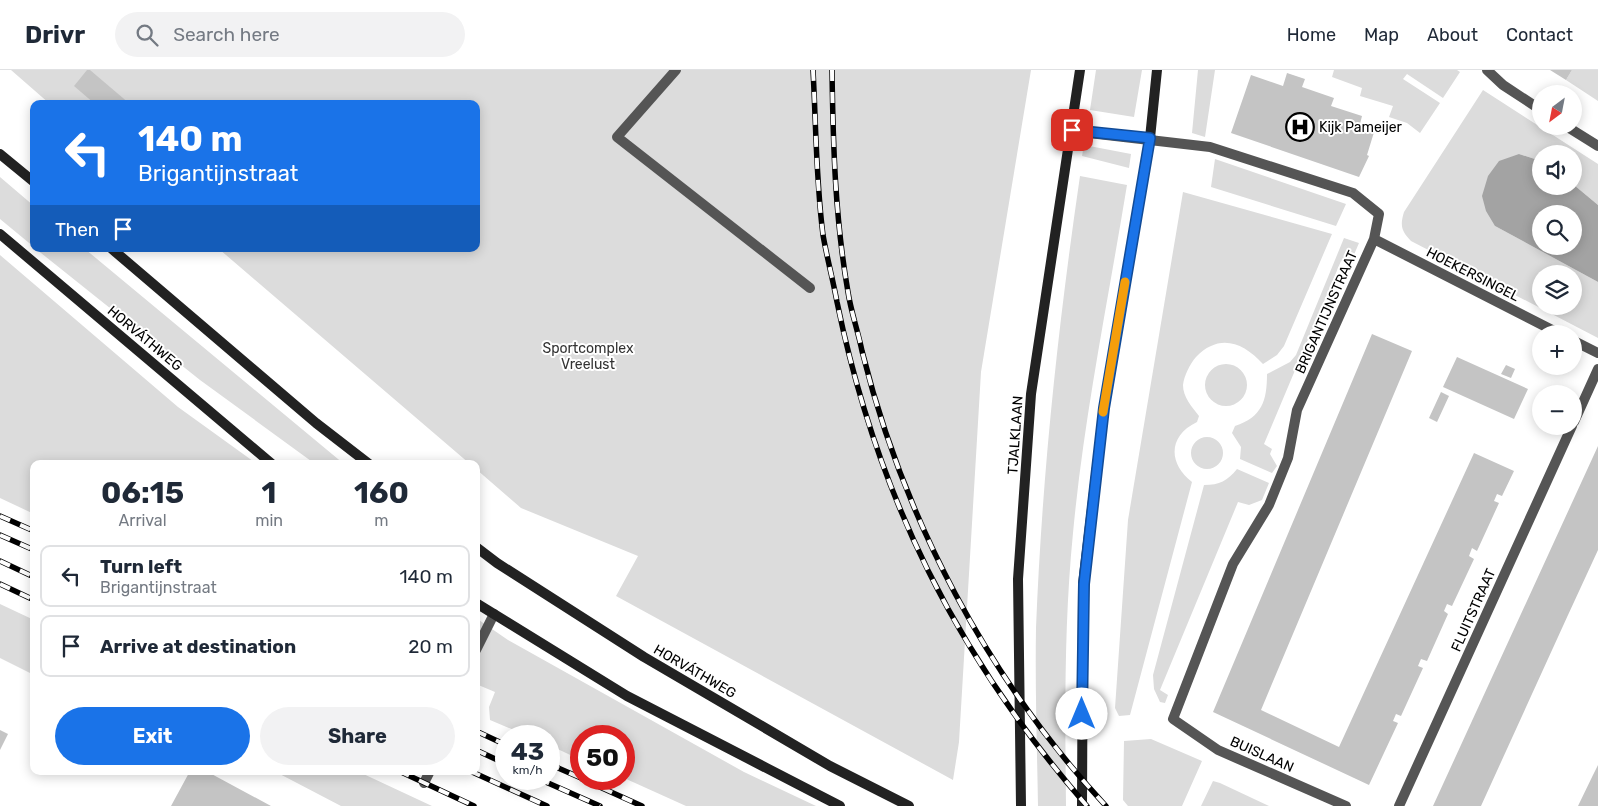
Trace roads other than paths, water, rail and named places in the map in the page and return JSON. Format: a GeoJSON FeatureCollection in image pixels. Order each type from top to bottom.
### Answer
{"type":"FeatureCollection","features":[{"type":"Feature","properties":{"kind":"main road","name":"TJALKLAAN"},"geometry":{"type":"LineString","coordinates":[[1021,806],[1018,579],[1030,404],[1080,70]]}},
{"type":"Feature","properties":{"kind":"main road"},"geometry":{"type":"LineString","coordinates":[[1082,806],[1084,584],[1104,408],[1150,138],[1157,70]]}},
{"type":"Feature","properties":{"kind":"main road"},"geometry":{"type":"LineString","coordinates":[[0,154],[30,179]]}},
{"type":"Feature","properties":{"kind":"main road","name":"HORVÁTHWEG"},"geometry":{"type":"LineString","coordinates":[[0,234],[267,460]]}},
{"type":"Feature","properties":{"kind":"main road"},"geometry":{"type":"LineString","coordinates":[[116,252],[316,423],[364,460]]}},
{"type":"Feature","properties":{"kind":"main road","name":"HORVÁTHWEG"},"geometry":{"type":"LineString","coordinates":[[480,550],[497,563],[644,657],[830,766],[907,805]]}},
{"type":"Feature","properties":{"kind":"main road"},"geometry":{"type":"LineString","coordinates":[[480,605],[627,696],[840,806]]}},
{"type":"Feature","properties":{"kind":"street"},"geometry":{"type":"LineString","coordinates":[[676,70],[617,137],[810,288]]}},
{"type":"Feature","properties":{"kind":"street"},"geometry":{"type":"LineString","coordinates":[[1487,70],[1503,85],[1532,104]]}},
{"type":"Feature","properties":{"kind":"street","name":"BRIGANTIJNSTRAAT"},"geometry":{"type":"LineString","coordinates":[[1072,130],[1150,138],[1210,147],[1353,193],[1380,214],[1374,240],[1298,410],[1288,458],[1269,505],[1234,564],[1173,719]]}},
{"type":"Feature","properties":{"kind":"street"},"geometry":{"type":"LineString","coordinates":[[1580,135],[1598,146]]}},
{"type":"Feature","properties":{"kind":"street","name":"HOEKERSINGEL"},"geometry":{"type":"LineString","coordinates":[[1374,240],[1542,325]]}},
{"type":"Feature","properties":{"kind":"street"},"geometry":{"type":"LineString","coordinates":[[1582,345],[1598,353]]}},
{"type":"Feature","properties":{"kind":"street"},"geometry":{"type":"LineString","coordinates":[[1582,404],[1598,369]]}},
{"type":"Feature","properties":{"kind":"street","name":"FLUITSTRAAT"},"geometry":{"type":"LineString","coordinates":[[1399,806],[1568,435]]}},
{"type":"Feature","properties":{"kind":"street"},"geometry":{"type":"LineString","coordinates":[[480,642],[494,614]]}},
{"type":"Feature","properties":{"kind":"street","name":"BUISLAAN"},"geometry":{"type":"LineString","coordinates":[[1173,719],[1218,750],[1346,806]]}},
{"type":"Feature","properties":{"kind":"street"},"geometry":{"type":"LineString","coordinates":[[424,783],[428,775]]}},
{"type":"Feature","properties":{"kind":"railway"},"geometry":{"type":"LineString","coordinates":[[813,70],[823,235],[854,373],[875,442],[899,507],[928,571],[961,632],[999,692],[1041,750],[1087,806]]}},
{"type":"Feature","properties":{"kind":"railway"},"geometry":{"type":"LineString","coordinates":[[832,70],[837,209],[848,292],[880,414],[901,476],[927,536],[956,594],[988,651],[1024,705],[1063,757],[1106,806]]}},
{"type":"Feature","properties":{"kind":"railway"},"geometry":{"type":"LineString","coordinates":[[0,516],[30,529]]}},
{"type":"Feature","properties":{"kind":"railway"},"geometry":{"type":"LineString","coordinates":[[0,535],[30,548]]}},
{"type":"Feature","properties":{"kind":"railway"},"geometry":{"type":"LineString","coordinates":[[0,561],[30,575]]}},
{"type":"Feature","properties":{"kind":"railway"},"geometry":{"type":"LineString","coordinates":[[0,584],[30,598]]}},
{"type":"Feature","properties":{"kind":"railway"},"geometry":{"type":"LineString","coordinates":[[480,733],[495,740]]}},
{"type":"Feature","properties":{"kind":"railway"},"geometry":{"type":"LineString","coordinates":[[480,752],[495,759]]}},
{"type":"Feature","properties":{"kind":"railway"},"geometry":{"type":"LineString","coordinates":[[560,769],[570,773]]}},
{"type":"Feature","properties":{"kind":"railway"},"geometry":{"type":"LineString","coordinates":[[408,775],[474,806]]}},
{"type":"Feature","properties":{"kind":"railway"},"geometry":{"type":"LineString","coordinates":[[479,775],[547,806]]}},
{"type":"Feature","properties":{"kind":"railway"},"geometry":{"type":"LineString","coordinates":[[560,788],[600,806]]}},
{"type":"Feature","properties":{"kind":"railway"},"geometry":{"type":"LineString","coordinates":[[606,790],[642,806]]}},
{"type":"Feature","properties":{"kind":"place","name":"Kijk Pameijer"},"geometry":{"type":"Point","coordinates":[1300,127]}},
{"type":"Feature","properties":{"kind":"park label","name":"Sportcomplex Vreelust"},"geometry":{"type":"Point","coordinates":[588,356]}}]}
